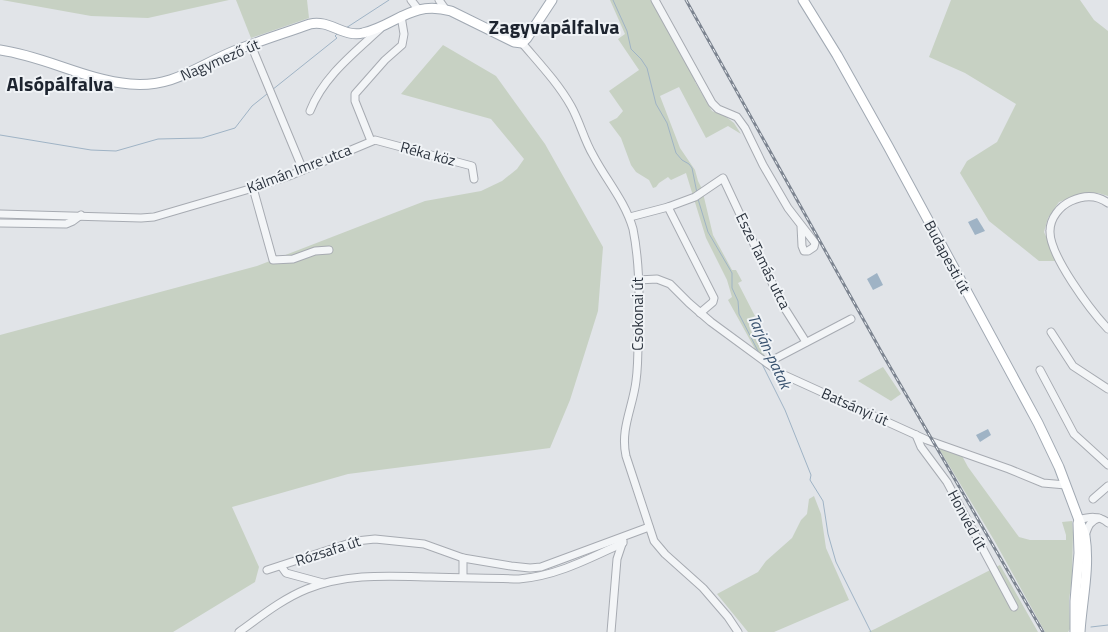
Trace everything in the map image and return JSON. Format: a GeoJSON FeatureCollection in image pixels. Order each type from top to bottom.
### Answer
{"type":"FeatureCollection","features":[{"type":"Feature","properties":{"kind":"main road"},"geometry":{"type":"LineString","coordinates":[[350,33],[363,33],[418,9],[433,7],[446,10],[514,42],[522,43],[552,0]]}},
{"type":"Feature","properties":{"kind":"main road","name":"Budapesti út"},"geometry":{"type":"LineString","coordinates":[[803,0],[841,62],[888,146],[1038,423],[1066,485],[1085,536],[1087,560],[1081,582]]}},
{"type":"Feature","properties":{"kind":"main road","name":"Nagymező út"},"geometry":{"type":"LineString","coordinates":[[0,50],[24,54],[110,80],[140,84],[170,81],[182,77],[235,50],[316,23],[326,24],[350,33]]}},
{"type":"Feature","properties":{"kind":"main road"},"geometry":{"type":"LineString","coordinates":[[1075,631],[1081,582],[1078,520]]}},
{"type":"Feature","properties":{"kind":"street"},"geometry":{"type":"LineString","coordinates":[[410,0],[418,9]]}},
{"type":"Feature","properties":{"kind":"street"},"geometry":{"type":"LineString","coordinates":[[439,0],[446,10]]}},
{"type":"Feature","properties":{"kind":"street"},"geometry":{"type":"LineString","coordinates":[[655,0],[715,106],[737,117],[745,128],[762,165],[801,226]]}},
{"type":"Feature","properties":{"kind":"street","name":"Kálmán Imre utca"},"geometry":{"type":"LineString","coordinates":[[0,214],[141,218],[154,216],[253,188],[371,141],[355,101],[355,94],[385,60],[402,45],[404,34],[401,16]]}},
{"type":"Feature","properties":{"kind":"street"},"geometry":{"type":"LineString","coordinates":[[310,111],[324,86],[360,47],[386,23]]}},
{"type":"Feature","properties":{"kind":"street"},"geometry":{"type":"LineString","coordinates":[[350,33],[360,47]]}},
{"type":"Feature","properties":{"kind":"street","name":"Csokonai út"},"geometry":{"type":"LineString","coordinates":[[522,43],[549,75],[571,106],[593,156],[615,189],[630,217],[635,238],[640,304],[637,373],[626,422],[624,443],[626,456],[654,541],[660,549],[703,588],[728,617],[738,632]]}},
{"type":"Feature","properties":{"kind":"street"},"geometry":{"type":"LineString","coordinates":[[252,45],[302,170]]}},
{"type":"Feature","properties":{"kind":"street","name":"Réka köz"},"geometry":{"type":"LineString","coordinates":[[371,141],[375,140],[472,166],[474,179]]}},
{"type":"Feature","properties":{"kind":"street","name":"Esze Tamás utca"},"geometry":{"type":"LineString","coordinates":[[668,207],[697,196],[723,178],[782,304],[806,342]]}},
{"type":"Feature","properties":{"kind":"street"},"geometry":{"type":"LineString","coordinates":[[253,188],[273,260],[293,259],[315,250],[330,250]]}},
{"type":"Feature","properties":{"kind":"street"},"geometry":{"type":"LineString","coordinates":[[1108,203],[1099,198],[1088,196],[1069,202],[1056,214],[1050,231],[1056,251],[1072,281],[1087,304],[1108,329]]}},
{"type":"Feature","properties":{"kind":"street"},"geometry":{"type":"LineString","coordinates":[[630,217],[668,207],[714,298],[713,302],[700,313]]}},
{"type":"Feature","properties":{"kind":"street","name":"Kálmán Imre utca"},"geometry":{"type":"LineString","coordinates":[[0,223],[66,224],[81,215]]}},
{"type":"Feature","properties":{"kind":"street","name":"Batsányi út"},"geometry":{"type":"LineString","coordinates":[[638,280],[657,280],[670,284],[700,313],[782,374],[916,436],[1043,483],[1066,485]]}},
{"type":"Feature","properties":{"kind":"street"},"geometry":{"type":"LineString","coordinates":[[765,362],[851,319]]}},
{"type":"Feature","properties":{"kind":"street"},"geometry":{"type":"LineString","coordinates":[[1051,332],[1073,366],[1108,389]]}},
{"type":"Feature","properties":{"kind":"street"},"geometry":{"type":"LineString","coordinates":[[1040,370],[1074,434],[1108,465]]}},
{"type":"Feature","properties":{"kind":"street","name":"Honvéd út"},"geometry":{"type":"LineString","coordinates":[[916,436],[946,482],[1014,607]]}},
{"type":"Feature","properties":{"kind":"street"},"geometry":{"type":"LineString","coordinates":[[1093,499],[1108,486]]}},
{"type":"Feature","properties":{"kind":"street"},"geometry":{"type":"LineString","coordinates":[[1078,520],[1090,517],[1099,518],[1108,523]]}},
{"type":"Feature","properties":{"kind":"street"},"geometry":{"type":"LineString","coordinates":[[1085,536],[1088,526],[1099,518]]}},
{"type":"Feature","properties":{"kind":"street","name":"Rózsafa út"},"geometry":{"type":"LineString","coordinates":[[239,632],[299,592],[324,583],[379,575],[519,579],[544,576],[563,570],[649,527]]}},
{"type":"Feature","properties":{"kind":"street","name":"Rózsafa út"},"geometry":{"type":"LineString","coordinates":[[267,570],[366,539],[424,544],[463,558],[530,568],[541,567],[623,539]]}},
{"type":"Feature","properties":{"kind":"street"},"geometry":{"type":"LineString","coordinates":[[611,632],[617,559],[623,539]]}},
{"type":"Feature","properties":{"kind":"street"},"geometry":{"type":"LineString","coordinates":[[463,558],[464,577]]}},
{"type":"Feature","properties":{"kind":"street","name":"Rózsafa út"},"geometry":{"type":"LineString","coordinates":[[281,566],[286,573],[324,583]]}},
{"type":"Feature","properties":{"kind":"green space"},"geometry":{"type":"Polygon","coordinates":[[[2,0],[229,0],[148,18],[91,16],[2,0]]]}},
{"type":"Feature","properties":{"kind":"green space"},"geometry":{"type":"Polygon","coordinates":[[[236,0],[307,0],[309,18],[251,38],[236,0]]]}},
{"type":"Feature","properties":{"kind":"green space"},"geometry":{"type":"Polygon","coordinates":[[[610,0],[659,0],[703,78],[695,82],[712,111],[725,116],[734,123],[741,134],[728,126],[706,138],[679,87],[660,96],[680,148],[695,170],[702,189],[713,235],[732,270],[736,270],[742,281],[738,283],[755,316],[748,320],[750,329],[766,358],[755,349],[728,300],[732,297],[727,280],[706,238],[686,173],[671,180],[668,177],[653,188],[649,180],[636,172],[631,165],[621,138],[609,122],[617,118],[623,111],[609,91],[639,70],[618,39],[625,34],[610,0]]]}},
{"type":"Feature","properties":{"kind":"green space"},"geometry":{"type":"Polygon","coordinates":[[[951,0],[1080,0],[1094,20],[1108,31],[1108,196],[1098,193],[1084,193],[1059,202],[1048,218],[1044,232],[1057,261],[1039,261],[989,221],[960,173],[967,161],[997,142],[1016,104],[965,73],[929,57],[951,0]]]}},
{"type":"Feature","properties":{"kind":"green space"},"geometry":{"type":"Polygon","coordinates":[[[443,45],[496,76],[545,144],[603,247],[598,311],[570,400],[550,448],[348,474],[232,507],[259,567],[255,582],[173,632],[0,632],[0,335],[257,266],[425,201],[481,191],[502,181],[517,169],[524,159],[491,119],[401,94],[443,45]]]}},
{"type":"Feature","properties":{"kind":"green space"},"geometry":{"type":"Polygon","coordinates":[[[883,367],[901,394],[891,401],[858,381],[883,367]]]}},
{"type":"Feature","properties":{"kind":"green space"},"geometry":{"type":"Polygon","coordinates":[[[938,447],[961,454],[968,467],[1019,537],[1030,540],[1066,540],[1062,522],[1072,521],[1072,579],[1069,600],[1070,629],[1068,632],[1045,632],[994,540],[938,447]]]}},
{"type":"Feature","properties":{"kind":"green space"},"geometry":{"type":"Polygon","coordinates":[[[814,496],[821,514],[826,548],[849,600],[774,632],[748,632],[717,594],[758,572],[766,561],[792,538],[801,520],[807,514],[809,499],[814,496]]]}},
{"type":"Feature","properties":{"kind":"green space"},"geometry":{"type":"Polygon","coordinates":[[[1000,565],[1038,632],[868,632],[875,629],[1000,565]]]}},
{"type":"Feature","properties":{"kind":"water"},"geometry":{"type":"Polygon","coordinates":[[[977,218],[985,231],[975,235],[968,222],[977,218]]]}},
{"type":"Feature","properties":{"kind":"water"},"geometry":{"type":"Polygon","coordinates":[[[877,273],[883,285],[873,290],[867,279],[877,273]]]}},
{"type":"Feature","properties":{"kind":"water"},"geometry":{"type":"Polygon","coordinates":[[[988,429],[991,435],[980,442],[976,435],[988,429]]]}},
{"type":"Feature","properties":{"kind":"waterway"},"geometry":{"type":"LineString","coordinates":[[346,28],[389,0]]}},
{"type":"Feature","properties":{"kind":"waterway","name":"Tarján-patak"},"geometry":{"type":"LineString","coordinates":[[613,0],[627,31],[631,49],[647,68],[656,104],[667,123],[676,153],[692,168],[697,193]]}},
{"type":"Feature","properties":{"kind":"waterway"},"geometry":{"type":"LineString","coordinates":[[272,90],[337,38],[335,36],[337,34]]}},
{"type":"Feature","properties":{"kind":"waterway"},"geometry":{"type":"LineString","coordinates":[[0,135],[91,150],[116,151],[158,139],[202,138],[235,128],[252,106],[267,94]]}},
{"type":"Feature","properties":{"kind":"waterway","name":"Tarján-patak"},"geometry":{"type":"LineString","coordinates":[[698,199],[708,232],[732,273],[732,288],[738,301],[739,314],[759,353]]}},
{"type":"Feature","properties":{"kind":"waterway","name":"Tarján-patak"},"geometry":{"type":"LineString","coordinates":[[761,362],[785,410],[811,475],[810,480],[823,501],[828,534],[836,562],[871,632]]}},
{"type":"Feature","properties":{"kind":"waterway"},"geometry":{"type":"LineString","coordinates":[[1091,627],[1108,625]]}},
{"type":"Feature","properties":{"kind":"railway"},"geometry":{"type":"LineString","coordinates":[[686,0],[882,353],[1043,632]]}},
{"type":"Feature","properties":{"kind":"district","name":"Zagyvapálfalva"},"geometry":{"type":"Point","coordinates":[554,27]}},
{"type":"Feature","properties":{"kind":"district","name":"Alsópálfalva"},"geometry":{"type":"Point","coordinates":[60,84]}}]}
